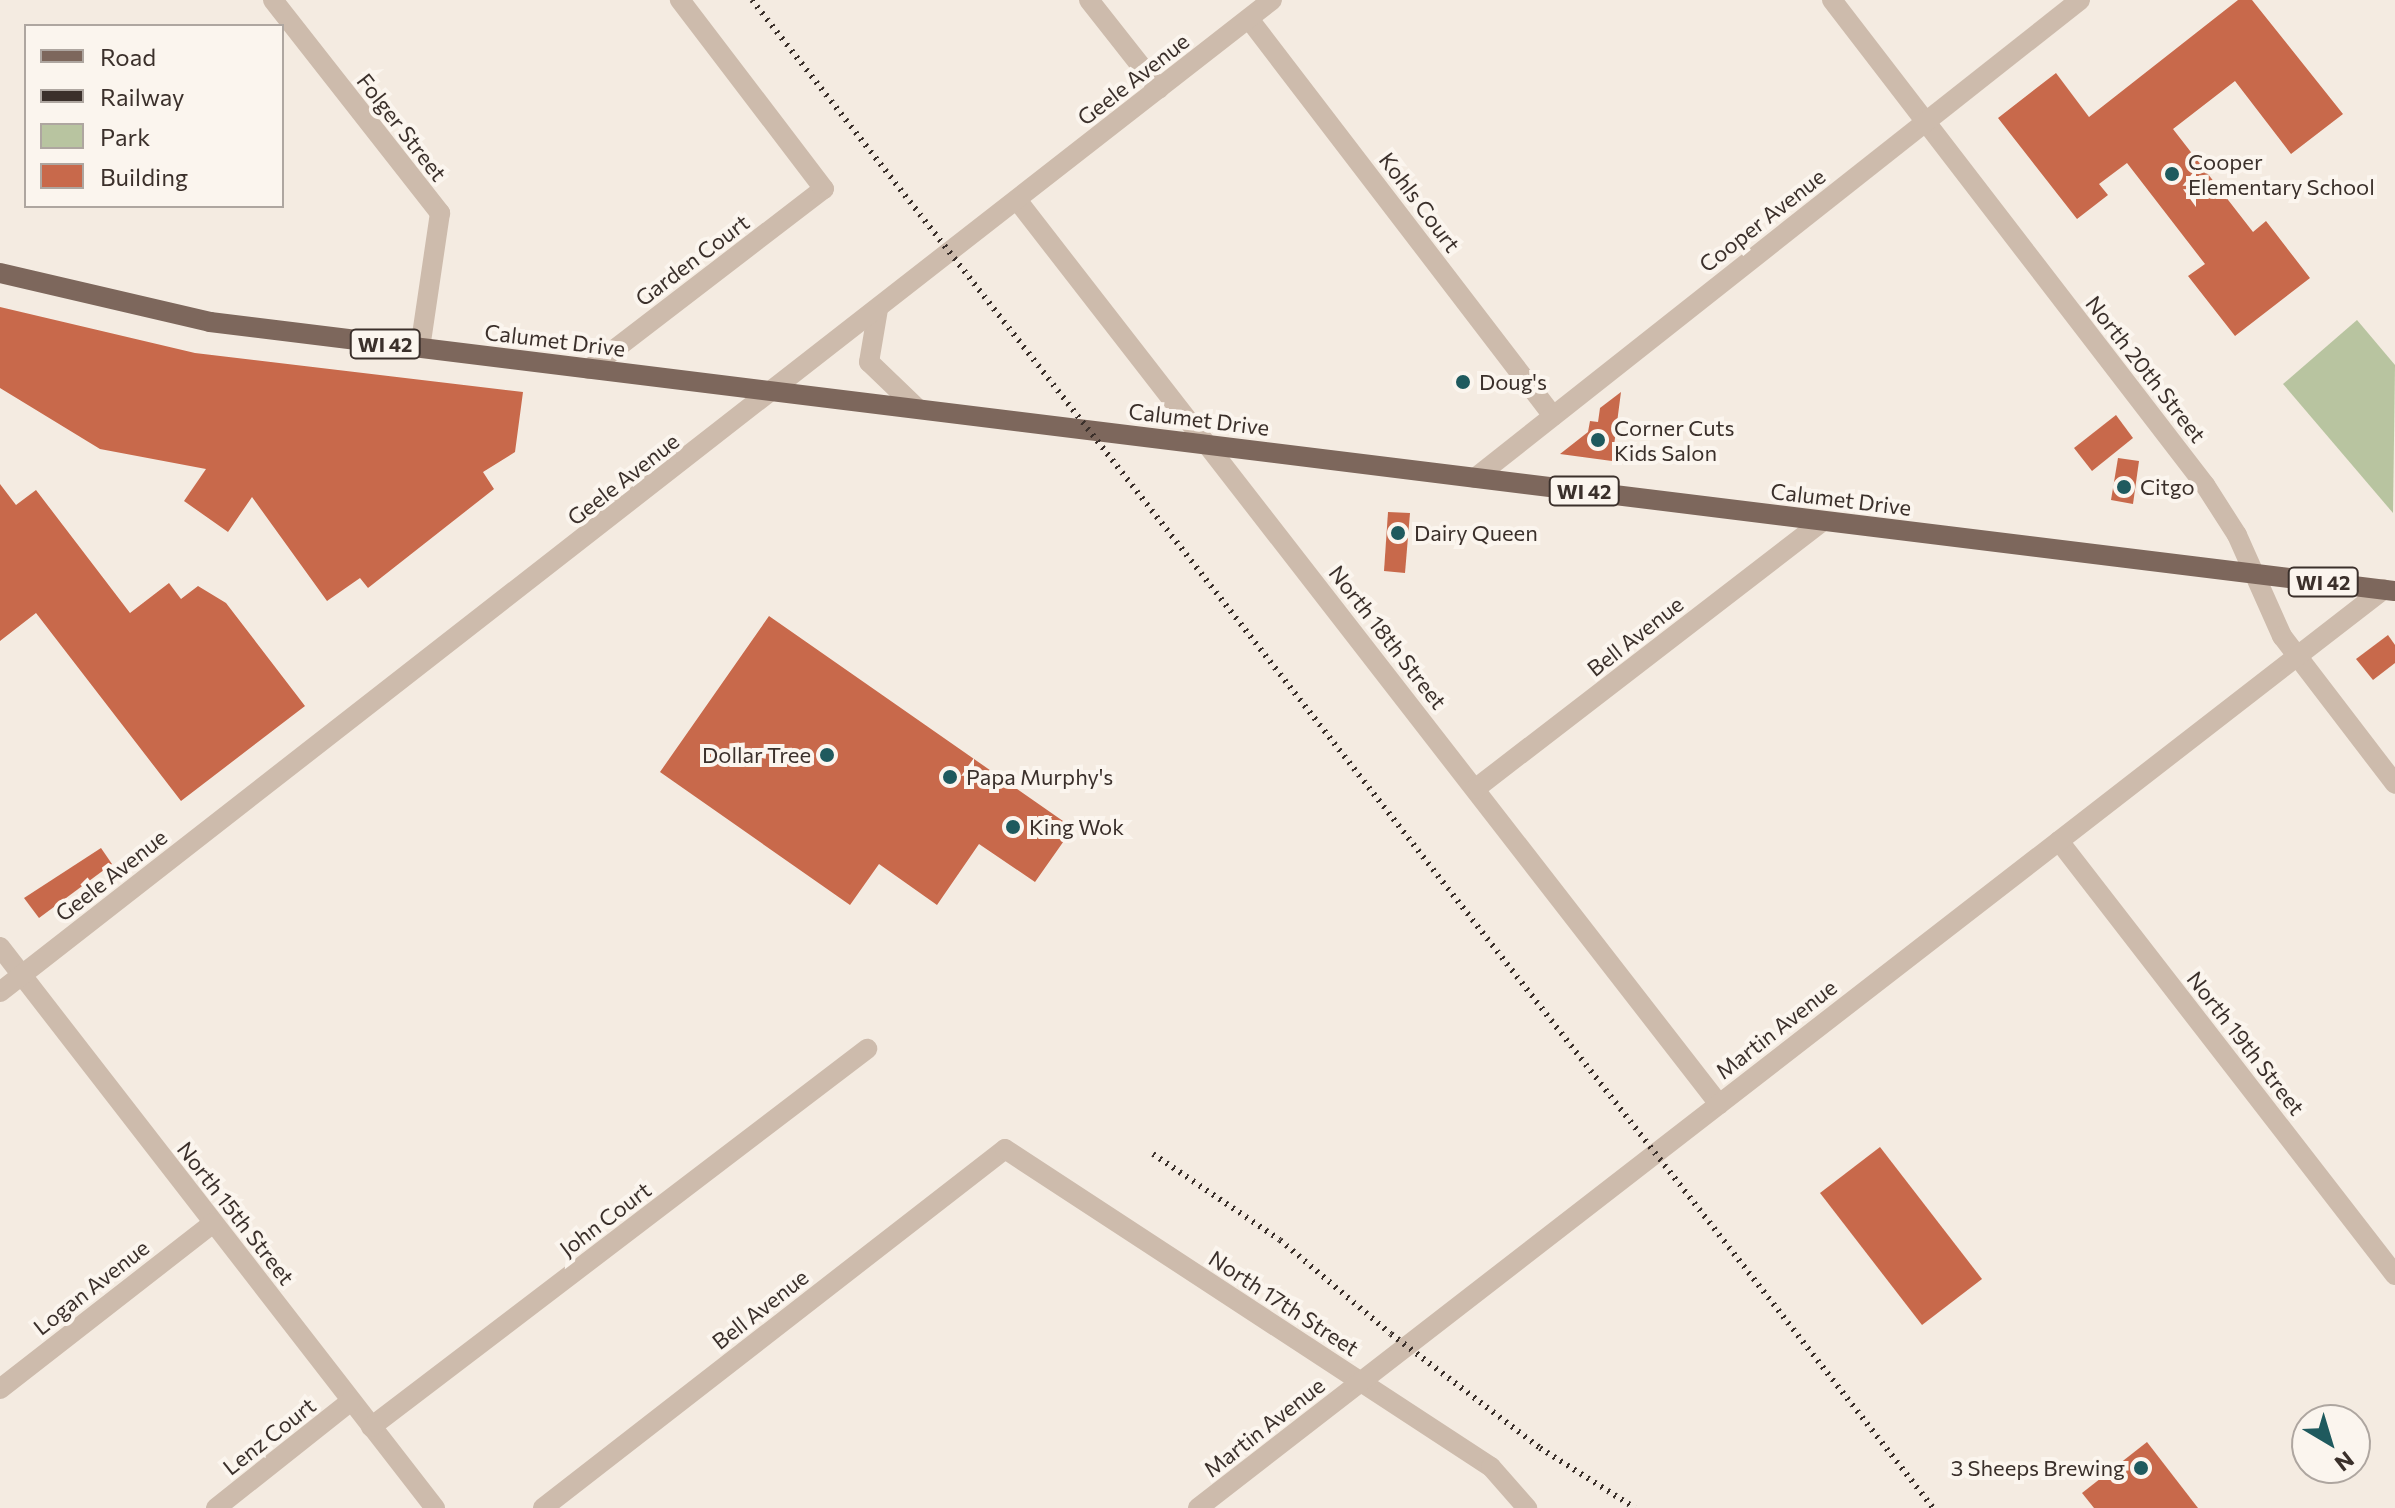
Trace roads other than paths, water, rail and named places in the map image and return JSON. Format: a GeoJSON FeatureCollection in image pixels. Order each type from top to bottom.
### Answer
{"type":"FeatureCollection","features":[{"type":"Feature","properties":{"kind":"main road","name":"Calumet Drive"},"geometry":{"type":"LineString","coordinates":[[0,273],[210,322],[2390,590]]}},
{"type":"Feature","properties":{"kind":"street","name":"Folger Street"},"geometry":{"type":"LineString","coordinates":[[273,0],[440,213],[420,348]]}},
{"type":"Feature","properties":{"kind":"street","name":"Garden Court"},"geometry":{"type":"LineString","coordinates":[[589,369],[824,189],[680,0]]}},
{"type":"Feature","properties":{"kind":"street"},"geometry":{"type":"LineString","coordinates":[[1089,0],[1159,89]]}},
{"type":"Feature","properties":{"kind":"street","name":"Geele Avenue"},"geometry":{"type":"LineString","coordinates":[[0,992],[774,392],[1272,0]]}},
{"type":"Feature","properties":{"kind":"street","name":"North 20th Street"},"geometry":{"type":"LineString","coordinates":[[1832,0],[2205,485],[2237,535],[2251,573],[2296,657],[2395,784]]}},
{"type":"Feature","properties":{"kind":"street","name":"Cooper Avenue"},"geometry":{"type":"LineString","coordinates":[[1475,478],[2080,0]]}},
{"type":"Feature","properties":{"kind":"street","name":"Kohls Court"},"geometry":{"type":"LineString","coordinates":[[1249,19],[1553,416]]}},
{"type":"Feature","properties":{"kind":"street","name":"North 18th Street"},"geometry":{"type":"LineString","coordinates":[[1017,200],[1719,1104]]}},
{"type":"Feature","properties":{"kind":"street"},"geometry":{"type":"LineString","coordinates":[[878,309],[869,362],[917,408]]}},
{"type":"Feature","properties":{"kind":"street","name":"Bell Avenue"},"geometry":{"type":"LineString","coordinates":[[1475,789],[1823,521]]}},
{"type":"Feature","properties":{"kind":"street","name":"Martin Avenue"},"geometry":{"type":"LineString","coordinates":[[1198,1508],[2296,657],[2390,590]]}},
{"type":"Feature","properties":{"kind":"street","name":"North 19th Street"},"geometry":{"type":"LineString","coordinates":[[2059,841],[2395,1275]]}},
{"type":"Feature","properties":{"kind":"street","name":"North 15th Street"},"geometry":{"type":"LineString","coordinates":[[0,947],[435,1508]]}},
{"type":"Feature","properties":{"kind":"street","name":"John Court"},"geometry":{"type":"LineString","coordinates":[[371,1427],[867,1049]]}},
{"type":"Feature","properties":{"kind":"street","name":"Bell Avenue"},"geometry":{"type":"LineString","coordinates":[[543,1508],[1005,1149]]}},
{"type":"Feature","properties":{"kind":"street","name":"North 17th Street"},"geometry":{"type":"LineString","coordinates":[[1005,1149],[1491,1467],[1527,1508]]}},
{"type":"Feature","properties":{"kind":"street","name":"Logan Avenue"},"geometry":{"type":"LineString","coordinates":[[0,1389],[213,1223]]}},
{"type":"Feature","properties":{"kind":"street","name":"Lenz Court"},"geometry":{"type":"LineString","coordinates":[[216,1508],[351,1401]]}},
{"type":"Feature","properties":{"kind":"railway"},"geometry":{"type":"LineString","coordinates":[[752,0],[1933,1508]]}},
{"type":"Feature","properties":{"kind":"railway"},"geometry":{"type":"LineString","coordinates":[[1153,1154],[1280,1240],[1391,1334],[1540,1448],[1635,1508]]}},
{"type":"Feature","properties":{"kind":"place","name":"Cooper Elementary School"},"geometry":{"type":"Point","coordinates":[2172,174]}},
{"type":"Feature","properties":{"kind":"place","name":"Doug's"},"geometry":{"type":"Point","coordinates":[1463,382]}},
{"type":"Feature","properties":{"kind":"place","name":"Corner Cuts Kids Salon"},"geometry":{"type":"Point","coordinates":[1598,440]}},
{"type":"Feature","properties":{"kind":"place","name":"Citgo"},"geometry":{"type":"Point","coordinates":[2124,487]}},
{"type":"Feature","properties":{"kind":"place","name":"Dairy Queen"},"geometry":{"type":"Point","coordinates":[1398,533]}},
{"type":"Feature","properties":{"kind":"place","name":"Dollar Tree"},"geometry":{"type":"Point","coordinates":[827,755]}},
{"type":"Feature","properties":{"kind":"place","name":"Papa Murphy's"},"geometry":{"type":"Point","coordinates":[950,777]}},
{"type":"Feature","properties":{"kind":"place","name":"King Wok"},"geometry":{"type":"Point","coordinates":[1013,827]}},
{"type":"Feature","properties":{"kind":"place","name":"3 Sheeps Brewing"},"geometry":{"type":"Point","coordinates":[2141,1468]}}]}
